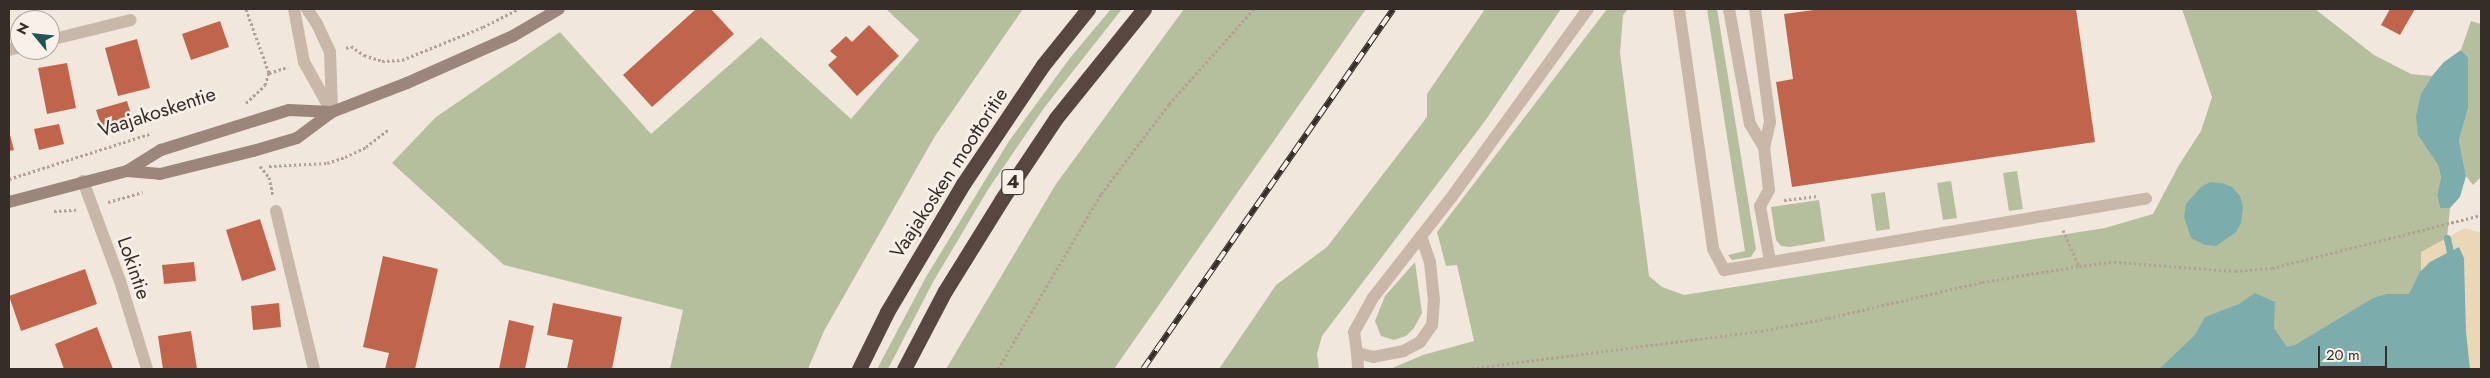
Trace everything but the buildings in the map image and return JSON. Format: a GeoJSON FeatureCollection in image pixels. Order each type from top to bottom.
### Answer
{"type":"FeatureCollection","features":[{"type":"Feature","properties":{"kind":"highway","name":"Vaajakosken moottoritie"},"geometry":{"type":"LineString","coordinates":[[859,369],[887,312],[963,184],[1043,65],[1088,9]]}},
{"type":"Feature","properties":{"kind":"highway","name":"4"},"geometry":{"type":"LineString","coordinates":[[904,369],[945,292],[1002,199],[1056,118],[1144,9]]}},
{"type":"Feature","properties":{"kind":"main road","name":"Vaajakoskentie"},"geometry":{"type":"LineString","coordinates":[[9,202],[83,181],[127,171],[160,174],[254,151],[297,138],[332,112],[407,83],[504,40],[559,9]]}},
{"type":"Feature","properties":{"kind":"main road","name":"Vaajakoskentie"},"geometry":{"type":"LineString","coordinates":[[127,171],[161,150],[289,110],[332,112]]}},
{"type":"Feature","properties":{"kind":"street"},"geometry":{"type":"LineString","coordinates":[[294,9],[304,62],[332,112]]}},
{"type":"Feature","properties":{"kind":"street"},"geometry":{"type":"LineString","coordinates":[[307,9],[317,24],[330,52],[332,112]]}},
{"type":"Feature","properties":{"kind":"street"},"geometry":{"type":"LineString","coordinates":[[1358,369],[1354,332],[1372,299],[1421,236],[1588,9]]}},
{"type":"Feature","properties":{"kind":"street"},"geometry":{"type":"LineString","coordinates":[[1679,9],[1713,249],[1724,270],[2146,199]]}},
{"type":"Feature","properties":{"kind":"street"},"geometry":{"type":"LineString","coordinates":[[1729,9],[1750,124],[1764,147]]}},
{"type":"Feature","properties":{"kind":"street"},"geometry":{"type":"LineString","coordinates":[[1755,9],[1770,122],[1764,147],[1769,190],[1760,206],[1770,261]]}},
{"type":"Feature","properties":{"kind":"street"},"geometry":{"type":"LineString","coordinates":[[60,38],[131,20]]}},
{"type":"Feature","properties":{"kind":"street","name":"Lokintie"},"geometry":{"type":"LineString","coordinates":[[83,181],[120,281],[147,369]]}},
{"type":"Feature","properties":{"kind":"street"},"geometry":{"type":"LineString","coordinates":[[276,211],[314,369]]}},
{"type":"Feature","properties":{"kind":"street"},"geometry":{"type":"LineString","coordinates":[[1357,353],[1374,357],[1404,352],[1420,342],[1432,325],[1434,299],[1430,262],[1421,236]]}},
{"type":"Feature","properties":{"kind":"path"},"geometry":{"type":"LineString","coordinates":[[246,9],[269,73],[304,62]]}},
{"type":"Feature","properties":{"kind":"path"},"geometry":{"type":"LineString","coordinates":[[330,52],[351,46],[382,61],[402,60],[484,27],[518,9]]}},
{"type":"Feature","properties":{"kind":"path"},"geometry":{"type":"LineString","coordinates":[[998,369],[1101,194],[1169,104],[1254,9]]}},
{"type":"Feature","properties":{"kind":"path","name":"Vaajakoskentie"},"geometry":{"type":"LineString","coordinates":[[237,106],[246,103],[258,94],[265,85],[269,73]]}},
{"type":"Feature","properties":{"kind":"path","name":"Vaajakoskentie"},"geometry":{"type":"LineString","coordinates":[[9,179],[161,130]]}},
{"type":"Feature","properties":{"kind":"path"},"geometry":{"type":"LineString","coordinates":[[254,151],[261,167],[269,177],[276,211]]}},
{"type":"Feature","properties":{"kind":"path"},"geometry":{"type":"LineString","coordinates":[[1769,190],[1784,200],[1819,196]]}},
{"type":"Feature","properties":{"kind":"path"},"geometry":{"type":"LineString","coordinates":[[2056,214],[2079,266]]}},
{"type":"Feature","properties":{"kind":"path"},"geometry":{"type":"LineString","coordinates":[[1466,369],[1761,331],[1828,318],[1982,282],[2079,266],[2114,262],[2235,271],[2272,268],[2481,215]]}},
{"type":"Feature","properties":{"kind":"green space"},"geometry":{"type":"Polygon","coordinates":[[[886,9],[1023,9],[935,136],[824,331],[808,369],[670,369],[683,310],[504,265],[392,163],[436,117],[560,32],[651,134],[761,37],[851,119],[919,40],[886,9]]]}},
{"type":"Feature","properties":{"kind":"green space"},"geometry":{"type":"Polygon","coordinates":[[[1111,9],[1122,9],[1044,108],[989,188],[933,282],[888,369],[877,369],[926,277],[1009,141],[1070,58],[1111,9]]]}},
{"type":"Feature","properties":{"kind":"green space"},"geometry":{"type":"Polygon","coordinates":[[[1184,9],[1366,9],[1114,369],[946,369],[1056,184],[1184,9]]]}},
{"type":"Feature","properties":{"kind":"green space"},"geometry":{"type":"Polygon","coordinates":[[[1485,9],[1561,9],[1485,121],[1322,336],[1317,354],[1319,369],[1219,369],[1276,285],[1327,247],[1427,117],[1427,94],[1485,9]]]}},
{"type":"Feature","properties":{"kind":"green space"},"geometry":{"type":"Polygon","coordinates":[[[1607,9],[1628,9],[1623,15],[1620,53],[1649,276],[1662,287],[1684,295],[2105,228],[2153,214],[2179,165],[2201,131],[2212,97],[2182,9],[2315,9],[2374,55],[2411,74],[2432,76],[2421,95],[2418,134],[2438,165],[2441,177],[2437,195],[2440,208],[2450,208],[2447,238],[2450,252],[2422,369],[1390,369],[1423,355],[1474,341],[1457,265],[1446,266],[1437,232],[1607,9]]]}},
{"type":"Feature","properties":{"kind":"green space"},"geometry":{"type":"Polygon","coordinates":[[[1707,9],[1717,9],[1756,249],[1751,257],[1732,260],[1728,255],[1745,251],[1707,9]]]}},
{"type":"Feature","properties":{"kind":"green space"},"geometry":{"type":"Polygon","coordinates":[[[2471,21],[2481,24],[2481,177],[2473,185],[2466,176],[2459,140],[2468,109],[2468,57],[2461,50],[2471,21]]]}},
{"type":"Feature","properties":{"kind":"green space"},"geometry":{"type":"Polygon","coordinates":[[[2017,171],[2023,209],[2009,211],[2003,173],[2017,171]]]}},
{"type":"Feature","properties":{"kind":"green space"},"geometry":{"type":"Polygon","coordinates":[[[1951,181],[1957,218],[1943,220],[1937,183],[1951,181]]]}},
{"type":"Feature","properties":{"kind":"green space"},"geometry":{"type":"Polygon","coordinates":[[[1885,192],[1890,229],[1876,231],[1871,194],[1885,192]]]}},
{"type":"Feature","properties":{"kind":"green space"},"geometry":{"type":"Polygon","coordinates":[[[1819,200],[1825,241],[1790,247],[1781,246],[1776,240],[1771,207],[1819,200]]]}},
{"type":"Feature","properties":{"kind":"green space"},"geometry":{"type":"Polygon","coordinates":[[[1415,262],[1422,313],[1414,328],[1406,336],[1394,340],[1381,336],[1375,321],[1385,296],[1415,262]]]}},
{"type":"Feature","properties":{"kind":"sand"},"geometry":{"type":"Polygon","coordinates":[[[2465,228],[2481,233],[2481,369],[2470,369],[2466,331],[2464,258],[2459,247],[2430,262],[2421,272],[2421,252],[2465,228]]]}},
{"type":"Feature","properties":{"kind":"water"},"geometry":{"type":"Polygon","coordinates":[[[2461,50],[2468,57],[2468,109],[2459,140],[2466,176],[2460,197],[2450,208],[2440,208],[2437,195],[2441,177],[2438,165],[2418,135],[2416,116],[2421,94],[2432,76],[2444,62],[2461,50]]]}},
{"type":"Feature","properties":{"kind":"water"},"geometry":{"type":"Polygon","coordinates":[[[2210,182],[2222,183],[2232,187],[2240,196],[2243,207],[2241,223],[2236,232],[2216,246],[2205,245],[2191,238],[2184,217],[2186,204],[2201,187],[2210,182]]]}},
{"type":"Feature","properties":{"kind":"water"},"geometry":{"type":"Polygon","coordinates":[[[2459,247],[2464,258],[2466,331],[2470,369],[2159,369],[2195,335],[2205,317],[2239,304],[2255,293],[2275,302],[2274,328],[2287,347],[2295,345],[2373,298],[2387,294],[2409,294],[2420,272],[2430,262],[2459,247]]]}},
{"type":"Feature","properties":{"kind":"waterway"},"geometry":{"type":"LineString","coordinates":[[2447,238],[2450,252]]}},
{"type":"Feature","properties":{"kind":"railway"},"geometry":{"type":"LineString","coordinates":[[1143,369],[1393,9]]}}]}
